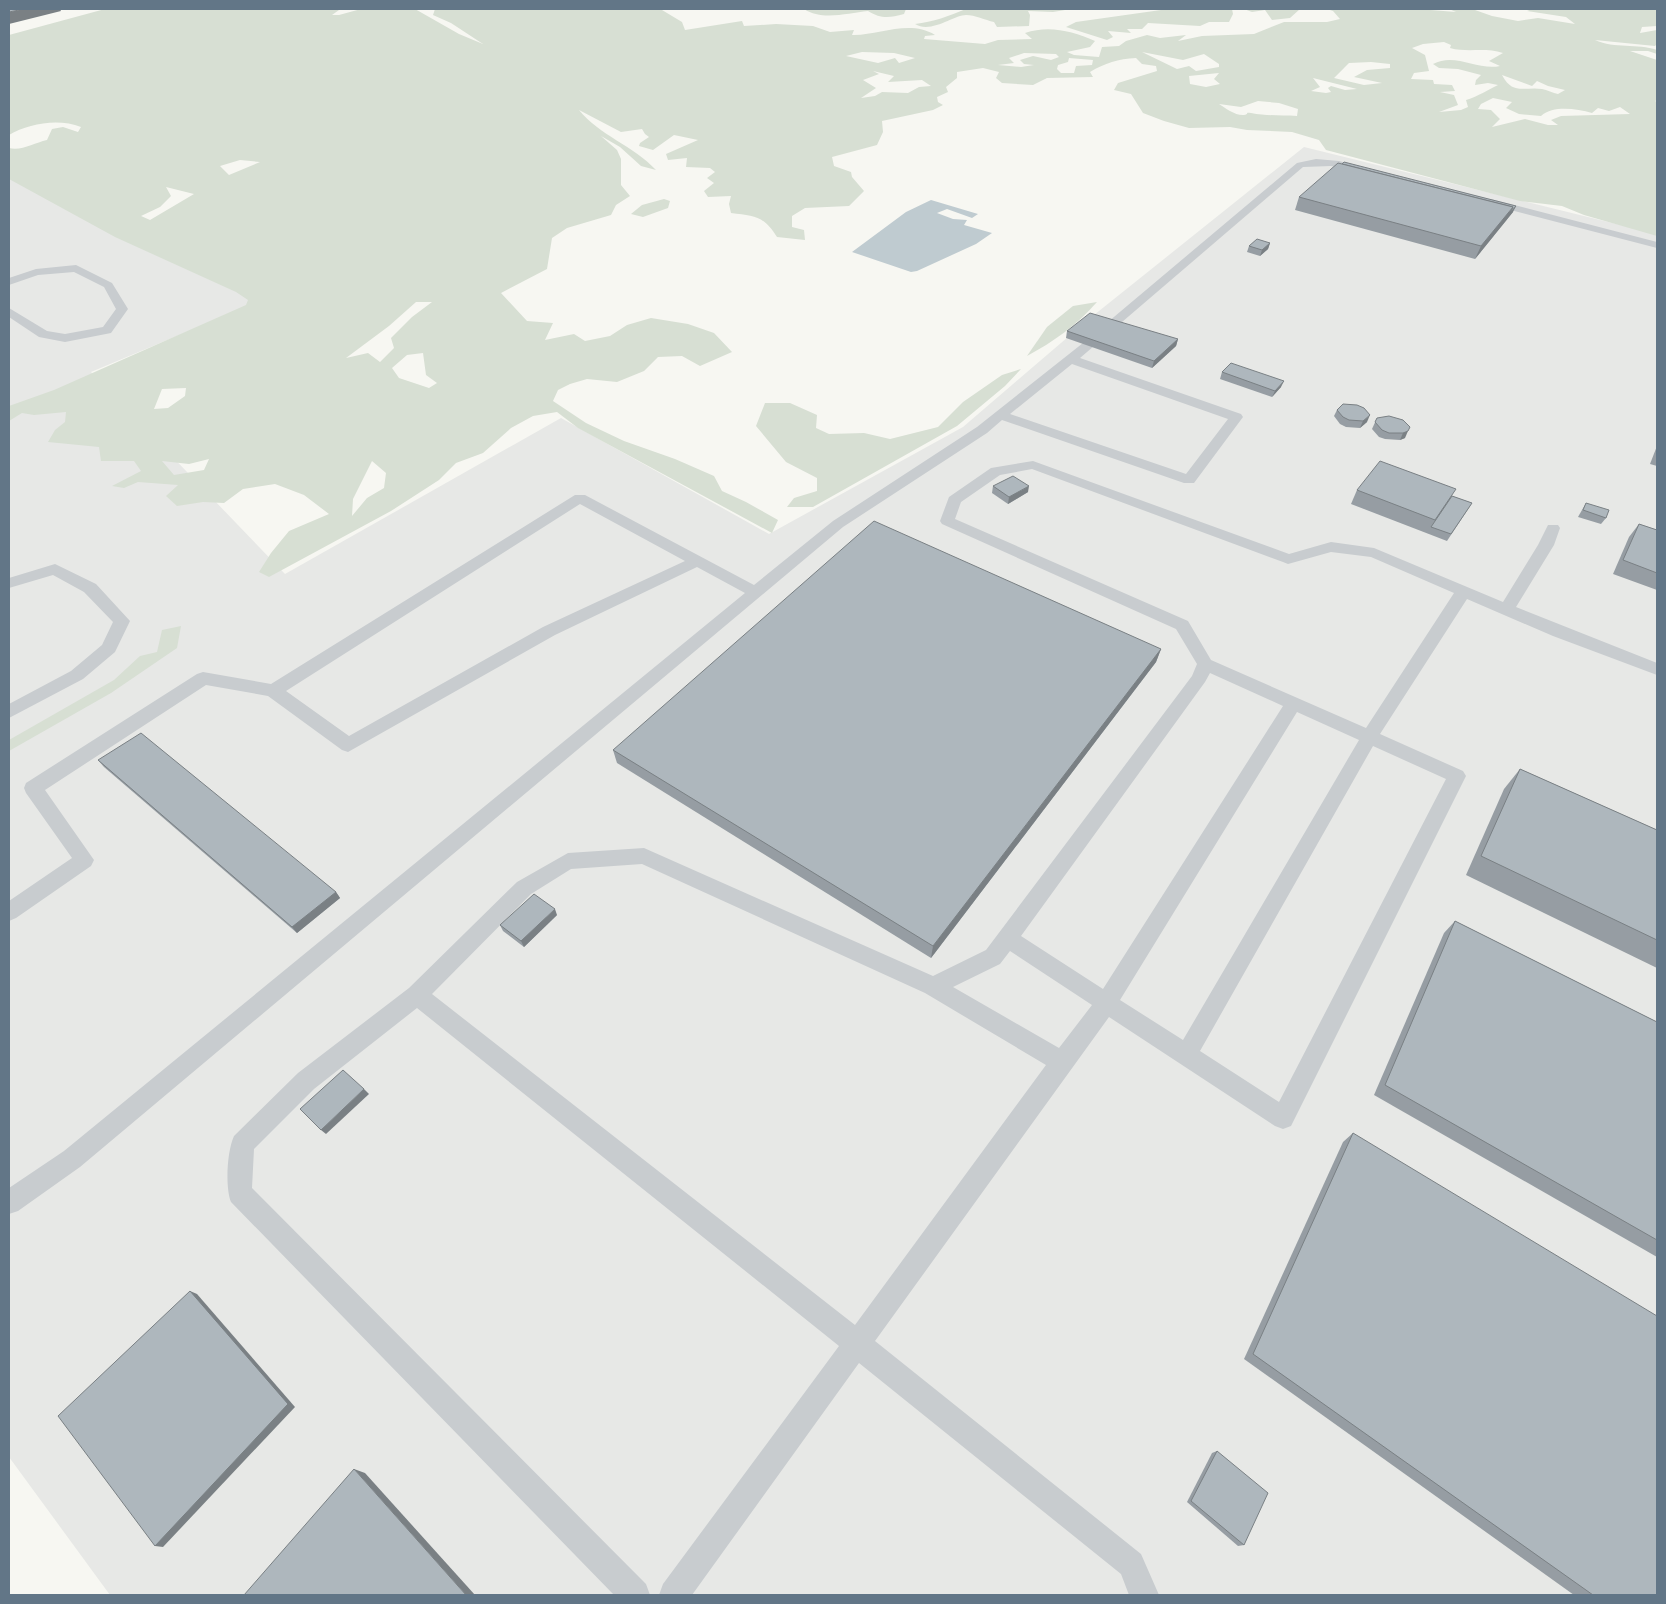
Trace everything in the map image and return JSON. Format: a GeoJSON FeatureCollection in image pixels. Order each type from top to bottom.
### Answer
{"type":"FeatureCollection","features":[{"type":"Feature","properties":{"kind":"lane"},"geometry":{"type":"LineString","coordinates":[[9,1202],[72,1159],[838,524],[982,430],[1070,359],[1300,165],[1313,161],[1336,163],[1374,172]]}},
{"type":"Feature","properties":{"kind":"lane"},"geometry":{"type":"LineString","coordinates":[[1478,199],[1657,245]]}},
{"type":"Feature","properties":{"kind":"lane"},"geometry":{"type":"LineString","coordinates":[[9,282],[36,272],[76,268],[108,285],[122,309],[107,330],[65,338],[44,334],[9,312]]}},
{"type":"Feature","properties":{"kind":"lane"},"geometry":{"type":"LineString","coordinates":[[1000,415],[1189,480],[1236,417],[1070,359]]}},
{"type":"Feature","properties":{"kind":"lane"},"geometry":{"type":"LineString","coordinates":[[1007,938],[1283,1118],[1457,776],[1205,664],[1182,625],[947,521],[954,500],[996,471],[1033,466],[1288,560],[1331,547],[1374,553],[1559,632],[1657,668]]}},
{"type":"Feature","properties":{"kind":"lane"},"geometry":{"type":"LineString","coordinates":[[273,691],[580,498],[755,592]]}},
{"type":"Feature","properties":{"kind":"lane"},"geometry":{"type":"LineString","coordinates":[[1507,610],[1546,545],[1553,528]]}},
{"type":"Feature","properties":{"kind":"lane"},"geometry":{"type":"LineString","coordinates":[[9,912],[84,860],[33,788],[203,678],[273,691],[348,746],[549,631],[698,561]]}},
{"type":"Feature","properties":{"kind":"lane"},"geometry":{"type":"LineString","coordinates":[[9,583],[54,569],[90,588],[122,621],[109,648],[77,675],[9,712]]}},
{"type":"Feature","properties":{"kind":"lane"},"geometry":{"type":"LineString","coordinates":[[1186,1055],[1370,736],[1464,592]]}},
{"type":"Feature","properties":{"kind":"lane"},"geometry":{"type":"LineString","coordinates":[[933,986],[993,957],[1199,678],[1205,664]]}},
{"type":"Feature","properties":{"kind":"lane"},"geometry":{"type":"LineString","coordinates":[[674,1595],[1062,1062],[1094,1022],[1294,702]]}},
{"type":"Feature","properties":{"kind":"lane"},"geometry":{"type":"LineString","coordinates":[[635,1595],[240,1193],[242,1144],[306,1081],[417,995],[524,888],[568,861],[644,856],[933,986],[1062,1062]]}},
{"type":"Feature","properties":{"kind":"lane"},"geometry":{"type":"LineString","coordinates":[[417,995],[1131,1564],[1144,1595]]}},
{"type":"Feature","properties":{"kind":"shaded area"},"geometry":{"type":"Polygon","coordinates":[[[105,9],[336,9],[339,10],[332,15],[339,15],[361,9],[415,9],[459,34],[483,44],[451,23],[433,15],[435,9],[666,9],[662,10],[682,22],[685,30],[742,21],[744,26],[776,24],[813,26],[830,32],[854,30],[852,35],[915,28],[935,35],[925,36],[924,39],[985,44],[998,40],[1032,39],[1025,33],[1052,29],[1078,34],[1095,41],[1090,47],[1067,52],[1074,55],[1099,57],[1102,47],[1119,46],[1126,41],[1147,35],[1160,38],[1186,35],[1178,41],[1202,36],[1254,34],[1284,22],[1327,22],[1340,19],[1333,11],[1327,9],[1418,9],[1456,12],[1449,9],[1493,9],[1475,10],[1492,16],[1518,21],[1538,18],[1575,24],[1566,17],[1527,11],[1532,9],[1657,9],[1657,26],[1642,27],[1640,33],[1657,30],[1657,44],[1655,46],[1595,40],[1603,43],[1657,50],[1657,54],[1648,51],[1630,51],[1657,60],[1657,100],[1655,101],[1657,102],[1657,236],[1584,215],[1562,206],[1520,201],[1326,150],[1319,140],[1292,132],[1247,130],[1230,127],[1189,128],[1164,121],[1143,113],[1131,94],[1114,90],[1118,83],[1157,71],[1156,66],[1142,64],[1136,58],[1117,60],[1101,66],[1090,72],[1093,77],[1047,78],[1033,85],[1002,83],[996,78],[999,72],[983,68],[957,72],[957,78],[946,87],[948,92],[937,97],[938,102],[943,105],[933,110],[882,121],[883,132],[877,145],[832,157],[834,166],[851,172],[852,177],[864,191],[849,206],[805,208],[792,216],[792,227],[804,230],[805,240],[777,237],[768,225],[758,218],[731,213],[729,204],[731,196],[708,197],[704,191],[714,183],[707,178],[715,172],[710,168],[686,167],[687,158],[668,160],[666,154],[698,140],[674,135],[653,150],[639,146],[640,143],[649,137],[642,129],[621,132],[579,110],[596,127],[638,154],[656,170],[641,166],[620,147],[601,136],[617,150],[621,159],[621,185],[630,196],[616,205],[611,215],[567,228],[552,238],[547,269],[501,293],[527,321],[553,323],[545,340],[574,334],[585,341],[610,336],[627,325],[651,318],[688,324],[714,333],[732,352],[700,366],[682,356],[658,357],[644,371],[617,382],[587,379],[570,384],[558,390],[553,401],[586,423],[624,441],[675,459],[714,476],[722,491],[778,520],[772,533],[578,428],[557,412],[533,416],[511,428],[483,453],[456,463],[439,480],[391,511],[269,577],[259,572],[271,553],[289,531],[329,514],[304,495],[275,484],[243,489],[224,503],[203,502],[177,506],[166,496],[178,485],[138,482],[124,488],[112,486],[141,471],[134,461],[101,461],[99,447],[48,442],[55,430],[65,422],[66,412],[34,415],[22,413],[9,421],[9,406],[54,390],[246,305],[248,300],[236,292],[115,237],[9,179],[9,148],[23,148],[47,140],[52,129],[63,127],[78,132],[81,127],[54,122],[44,123],[26,127],[9,135],[9,35],[105,9]],[[1444,42],[1423,44],[1412,48],[1425,55],[1429,71],[1414,73],[1411,79],[1433,80],[1434,84],[1452,85],[1455,91],[1440,92],[1454,95],[1458,105],[1439,112],[1461,110],[1468,107],[1466,100],[1498,85],[1488,83],[1475,85],[1476,80],[1481,75],[1458,69],[1439,68],[1433,64],[1450,60],[1483,66],[1500,66],[1489,61],[1503,53],[1490,50],[1450,48],[1451,45],[1444,42]],[[862,52],[846,56],[878,63],[895,58],[899,63],[915,58],[894,53],[862,52]],[[1142,52],[1177,69],[1189,66],[1196,71],[1219,67],[1219,64],[1204,54],[1183,60],[1142,52]],[[1024,53],[1009,58],[1014,63],[998,65],[1021,67],[1034,65],[1024,64],[1020,60],[1033,56],[1051,60],[1059,57],[1056,54],[1024,53]],[[1069,58],[1068,62],[1058,65],[1057,69],[1061,73],[1074,73],[1076,66],[1092,65],[1093,60],[1069,58]],[[1371,62],[1349,63],[1334,78],[1364,85],[1382,83],[1354,77],[1367,70],[1390,68],[1390,64],[1371,62]],[[873,71],[879,74],[863,80],[876,88],[861,98],[875,96],[882,92],[908,93],[919,87],[931,86],[922,80],[888,82],[894,76],[873,71]],[[1219,73],[1189,76],[1190,84],[1206,87],[1220,84],[1214,79],[1219,73]],[[1502,75],[1510,86],[1515,88],[1536,88],[1558,94],[1565,90],[1537,81],[1532,86],[1502,75]],[[1313,78],[1320,87],[1311,91],[1331,92],[1328,88],[1331,86],[1345,90],[1357,89],[1313,78]],[[1493,98],[1481,104],[1478,109],[1491,110],[1500,119],[1492,127],[1525,119],[1548,125],[1558,125],[1551,120],[1561,116],[1630,114],[1620,107],[1609,111],[1598,108],[1592,113],[1572,109],[1559,109],[1552,110],[1541,116],[1519,114],[1506,108],[1512,102],[1493,98]],[[1258,101],[1241,107],[1219,104],[1241,115],[1249,113],[1297,116],[1298,109],[1279,103],[1258,101]],[[240,160],[220,166],[229,175],[260,162],[240,160]],[[166,187],[171,196],[160,207],[141,216],[150,220],[194,194],[166,187]],[[416,302],[389,326],[346,358],[368,353],[380,362],[394,348],[391,338],[412,317],[432,302],[416,302]],[[423,353],[407,355],[392,368],[399,378],[429,388],[437,383],[426,375],[423,353]],[[186,388],[162,389],[154,409],[168,408],[185,396],[186,388]],[[209,459],[189,464],[162,461],[174,475],[204,470],[209,459]],[[372,461],[353,499],[352,516],[367,498],[384,488],[386,473],[372,461]]]}},
{"type":"Feature","properties":{"kind":"shaded area"},"geometry":{"type":"Polygon","coordinates":[[[804,9],[906,9],[904,14],[885,17],[868,11],[819,15],[804,9]]]}},
{"type":"Feature","properties":{"kind":"shaded area"},"geometry":{"type":"Polygon","coordinates":[[[966,9],[1071,9],[1053,12],[1028,11],[1030,15],[1029,26],[997,27],[994,22],[966,15],[935,26],[928,27],[915,24],[928,22],[966,9]]]}},
{"type":"Feature","properties":{"kind":"shaded area"},"geometry":{"type":"Polygon","coordinates":[[[1168,9],[1232,9],[1233,14],[1229,22],[1209,22],[1200,26],[1148,23],[1142,29],[1127,29],[1131,33],[1108,31],[1113,37],[1107,40],[1066,27],[1076,22],[1168,9]]]}},
{"type":"Feature","properties":{"kind":"shaded area"},"geometry":{"type":"Polygon","coordinates":[[[1244,9],[1300,9],[1290,18],[1272,20],[1265,10],[1252,12],[1244,9]]]}},
{"type":"Feature","properties":{"kind":"shaded area"},"geometry":{"type":"Polygon","coordinates":[[[1304,147],[1657,234],[1657,1595],[110,1595],[9,1457],[9,178],[260,301],[91,372],[285,574],[561,418],[769,534],[963,427],[1089,319],[1304,147]]]}},
{"type":"Feature","properties":{"kind":"shaded area"},"geometry":{"type":"Polygon","coordinates":[[[664,199],[670,201],[668,208],[643,217],[631,214],[642,205],[664,199]]]}},
{"type":"Feature","properties":{"kind":"shaded area"},"geometry":{"type":"Polygon","coordinates":[[[931,200],[978,214],[972,218],[947,209],[937,213],[953,219],[967,220],[964,225],[992,233],[976,244],[911,272],[852,252],[906,212],[931,200]]]}},
{"type":"Feature","properties":{"kind":"shaded area"},"geometry":{"type":"Polygon","coordinates":[[[1097,302],[1064,332],[1027,356],[1047,327],[1073,306],[1097,302]]]}},
{"type":"Feature","properties":{"kind":"shaded area"},"geometry":{"type":"Polygon","coordinates":[[[1021,369],[1005,386],[957,426],[813,507],[787,507],[794,498],[817,491],[817,478],[786,462],[756,426],[765,403],[790,403],[817,415],[816,428],[829,434],[864,433],[890,439],[938,427],[963,402],[1002,375],[1021,369]]]}},
{"type":"Feature","properties":{"kind":"shaded area"},"geometry":{"type":"Polygon","coordinates":[[[181,626],[177,648],[111,693],[9,751],[9,740],[114,680],[140,656],[157,652],[162,630],[181,626]]]}},
{"type":"Feature","properties":{"kind":"building"},"geometry":{"type":"Polygon","coordinates":[[[9,9],[24,9],[9,12],[9,9]]]}},
{"type":"Feature","properties":{"kind":"building"},"geometry":{"type":"Polygon","coordinates":[[[1344,162],[1516,206],[1510,213],[1513,207],[1342,164],[1344,162]]]}},
{"type":"Feature","properties":{"kind":"building"},"geometry":{"type":"Polygon","coordinates":[[[1338,163],[1513,207],[1481,246],[1299,197],[1338,163]]]}},
{"type":"Feature","properties":{"kind":"building"},"geometry":{"type":"Polygon","coordinates":[[[1257,239],[1270,243],[1262,250],[1249,246],[1257,239]]]}},
{"type":"Feature","properties":{"kind":"building"},"geometry":{"type":"Polygon","coordinates":[[[1090,313],[1178,339],[1154,361],[1067,331],[1090,313]]]}},
{"type":"Feature","properties":{"kind":"building"},"geometry":{"type":"Polygon","coordinates":[[[1231,363],[1284,381],[1275,391],[1222,372],[1231,363]]]}},
{"type":"Feature","properties":{"kind":"building"},"geometry":{"type":"Polygon","coordinates":[[[1343,404],[1357,405],[1364,408],[1370,415],[1363,421],[1349,420],[1343,417],[1337,410],[1343,404]]]}},
{"type":"Feature","properties":{"kind":"building"},"geometry":{"type":"Polygon","coordinates":[[[1389,416],[1403,420],[1410,427],[1408,431],[1389,433],[1382,430],[1375,422],[1377,418],[1389,416]]]}},
{"type":"Feature","properties":{"kind":"building"},"geometry":{"type":"Polygon","coordinates":[[[1380,461],[1456,489],[1435,520],[1357,490],[1380,461]]]}},
{"type":"Feature","properties":{"kind":"building"},"geometry":{"type":"Polygon","coordinates":[[[1013,476],[1029,486],[1009,497],[993,486],[1013,476]]]}},
{"type":"Feature","properties":{"kind":"building"},"geometry":{"type":"Polygon","coordinates":[[[1452,496],[1472,503],[1451,534],[1431,527],[1452,496]]]}},
{"type":"Feature","properties":{"kind":"building"},"geometry":{"type":"Polygon","coordinates":[[[1586,503],[1609,510],[1606,518],[1583,510],[1586,503]]]}},
{"type":"Feature","properties":{"kind":"building"},"geometry":{"type":"Polygon","coordinates":[[[874,521],[1161,649],[933,946],[613,750],[874,521]]]}},
{"type":"Feature","properties":{"kind":"building"},"geometry":{"type":"Polygon","coordinates":[[[1639,524],[1657,530],[1657,573],[1623,560],[1639,524]]]}},
{"type":"Feature","properties":{"kind":"building"},"geometry":{"type":"Polygon","coordinates":[[[141,733],[336,892],[292,927],[98,760],[141,733]]]}},
{"type":"Feature","properties":{"kind":"building"},"geometry":{"type":"Polygon","coordinates":[[[1520,769],[1657,830],[1657,940],[1481,856],[1520,769]]]}},
{"type":"Feature","properties":{"kind":"building"},"geometry":{"type":"Polygon","coordinates":[[[534,894],[555,909],[521,941],[500,925],[534,894]]]}},
{"type":"Feature","properties":{"kind":"building"},"geometry":{"type":"Polygon","coordinates":[[[1455,921],[1657,1022],[1657,1240],[1385,1085],[1455,921]]]}},
{"type":"Feature","properties":{"kind":"building"},"geometry":{"type":"Polygon","coordinates":[[[343,1070],[364,1089],[321,1130],[300,1109],[343,1070]]]}},
{"type":"Feature","properties":{"kind":"building"},"geometry":{"type":"Polygon","coordinates":[[[1353,1133],[1657,1316],[1657,1595],[1593,1595],[1253,1354],[1353,1133]]]}},
{"type":"Feature","properties":{"kind":"building"},"geometry":{"type":"Polygon","coordinates":[[[190,1291],[288,1404],[155,1546],[58,1416],[190,1291]]]}},
{"type":"Feature","properties":{"kind":"building"},"geometry":{"type":"Polygon","coordinates":[[[1217,1451],[1268,1493],[1244,1545],[1191,1501],[1217,1451]]]}},
{"type":"Feature","properties":{"kind":"building"},"geometry":{"type":"Polygon","coordinates":[[[354,1469],[466,1595],[244,1595],[354,1469]]]}}]}
